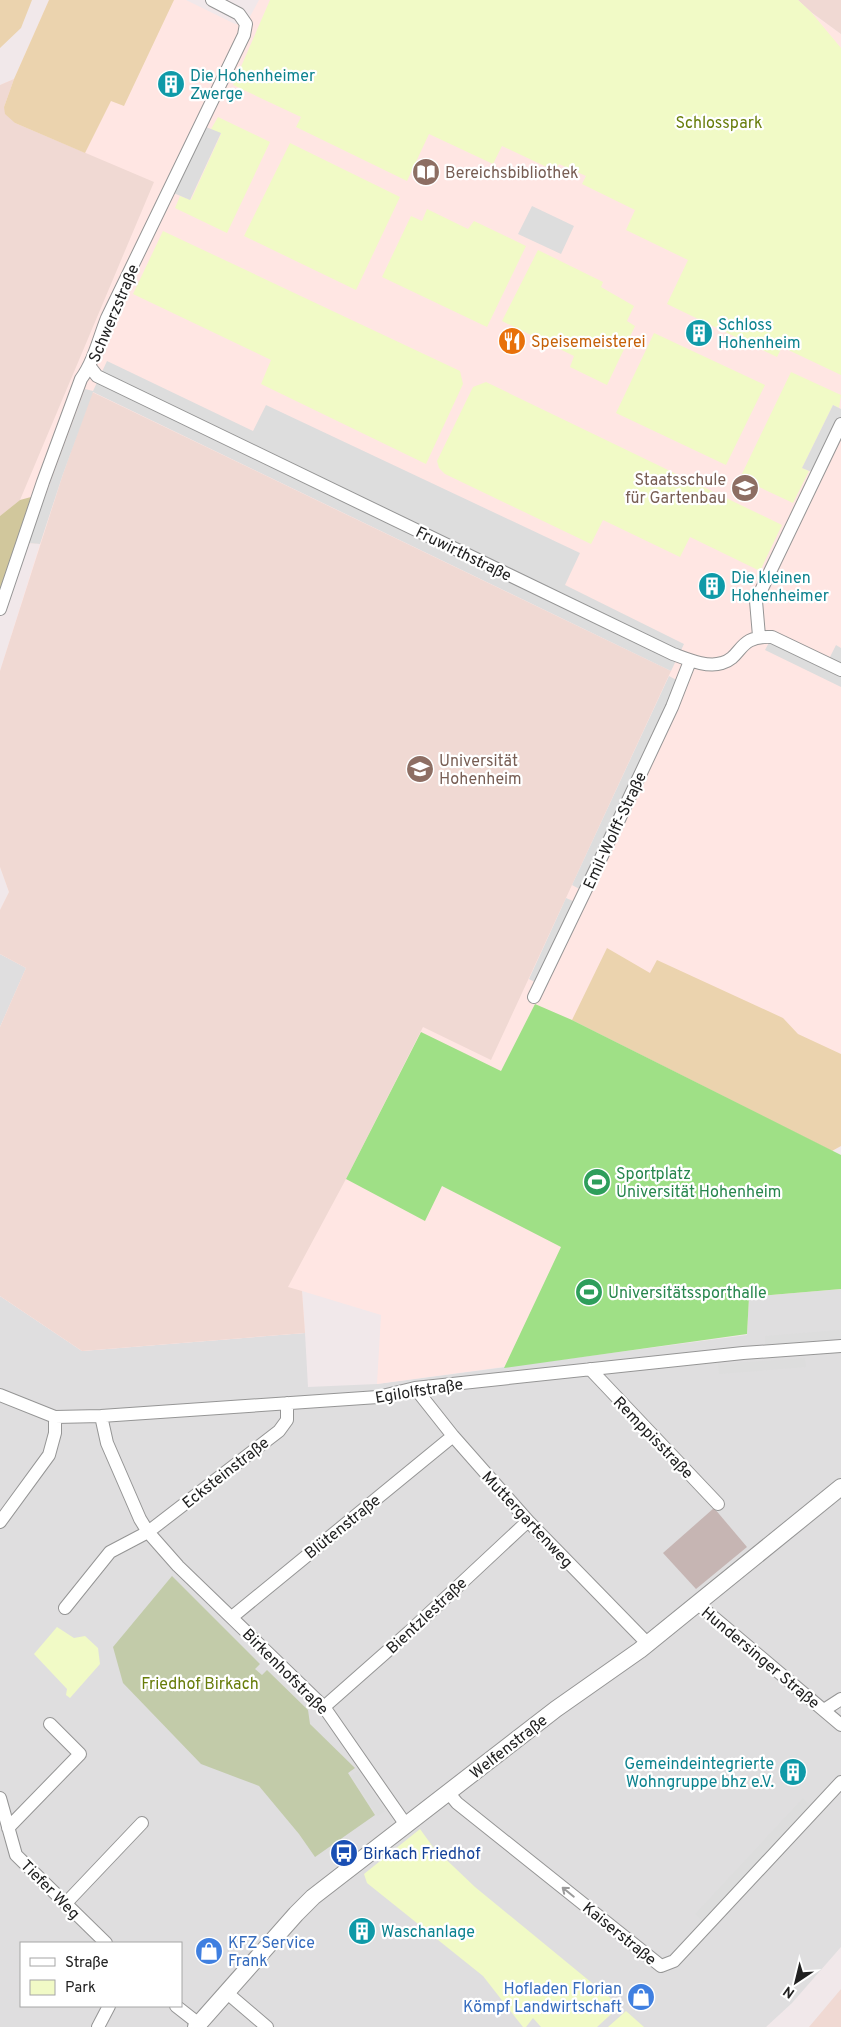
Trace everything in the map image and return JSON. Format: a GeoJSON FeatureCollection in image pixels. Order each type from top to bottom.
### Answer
{"type":"FeatureCollection","features":[{"type":"Feature","properties":{"kind":"street","name":"Schwerzstraße"},"geometry":{"type":"LineString","coordinates":[[0,609],[81,379],[90,367],[91,359],[107,318],[244,35],[246,24],[239,14],[212,0]]}},
{"type":"Feature","properties":{"kind":"street","name":"Fruwirthstraße"},"geometry":{"type":"LineString","coordinates":[[90,367],[98,376],[690,661],[722,663],[730,659],[741,646],[759,636]]}},
{"type":"Feature","properties":{"kind":"street"},"geometry":{"type":"LineString","coordinates":[[841,424],[756,601],[759,636],[772,637],[841,670]]}},
{"type":"Feature","properties":{"kind":"street","name":"Emil-Wolff-Straße"},"geometry":{"type":"LineString","coordinates":[[534,997],[672,707],[690,661]]}},
{"type":"Feature","properties":{"kind":"street","name":"Egilolfstraße"},"geometry":{"type":"LineString","coordinates":[[0,1395],[55,1417],[101,1416],[378,1397],[414,1388],[743,1353],[841,1346]]}},
{"type":"Feature","properties":{"kind":"street","name":"Remppisstraße"},"geometry":{"type":"LineString","coordinates":[[590,1369],[718,1504]]}},
{"type":"Feature","properties":{"kind":"street","name":"Muttergartenweg"},"geometry":{"type":"LineString","coordinates":[[414,1388],[453,1436],[528,1521],[648,1644]]}},
{"type":"Feature","properties":{"kind":"street","name":"Ecksteinstraße"},"geometry":{"type":"LineString","coordinates":[[148,1532],[279,1431],[287,1420],[287,1403]]}},
{"type":"Feature","properties":{"kind":"street","name":"Birkenhofstraße"},"geometry":{"type":"LineString","coordinates":[[101,1416],[107,1443],[140,1519],[148,1532],[178,1566],[324,1707],[406,1825]]}},
{"type":"Feature","properties":{"kind":"street"},"geometry":{"type":"LineString","coordinates":[[0,1522],[49,1456],[55,1434],[55,1417]]}},
{"type":"Feature","properties":{"kind":"street","name":"Blütenstraße"},"geometry":{"type":"LineString","coordinates":[[232,1617],[453,1436]]}},
{"type":"Feature","properties":{"kind":"street","name":"Welfenstraße"},"geometry":{"type":"LineString","coordinates":[[198,2026],[226,1992],[313,1897],[556,1709],[648,1644],[841,1487]]}},
{"type":"Feature","properties":{"kind":"street","name":"Bientzlestraße"},"geometry":{"type":"LineString","coordinates":[[324,1707],[409,1632],[528,1521]]}},
{"type":"Feature","properties":{"kind":"street"},"geometry":{"type":"LineString","coordinates":[[65,1608],[110,1552],[148,1532]]}},
{"type":"Feature","properties":{"kind":"street","name":"Hundersinger Straße"},"geometry":{"type":"LineString","coordinates":[[698,1604],[841,1725]]}},
{"type":"Feature","properties":{"kind":"street","name":"Hundersinger Straße"},"geometry":{"type":"LineString","coordinates":[[824,1710],[841,1699]]}},
{"type":"Feature","properties":{"kind":"street"},"geometry":{"type":"LineString","coordinates":[[8,1828],[80,1754],[50,1724]]}},
{"type":"Feature","properties":{"kind":"street","name":"Kaiserstraße"},"geometry":{"type":"LineString","coordinates":[[448,1792],[457,1803],[661,1966],[674,1961],[841,1782]]}},
{"type":"Feature","properties":{"kind":"street","name":"Tiefer Weg"},"geometry":{"type":"LineString","coordinates":[[0,1798],[16,1855],[105,1942]]}},
{"type":"Feature","properties":{"kind":"street"},"geometry":{"type":"LineString","coordinates":[[66,1903],[142,1823]]}},
{"type":"Feature","properties":{"kind":"street"},"geometry":{"type":"LineString","coordinates":[[226,1992],[267,2027]]}},
{"type":"Feature","properties":{"kind":"street"},"geometry":{"type":"LineString","coordinates":[[98,2027],[108,2007]]}},
{"type":"Feature","properties":{"kind":"street"},"geometry":{"type":"LineString","coordinates":[[177,2007],[198,2026]]}},
{"type":"Feature","properties":{"kind":"shaded area"},"geometry":{"type":"Polygon","coordinates":[[[0,0],[32,0],[21,28],[0,48],[0,0]]]}},
{"type":"Feature","properties":{"kind":"shaded area","name":"Universität Hohenheim"},"geometry":{"type":"Polygon","coordinates":[[[49,0],[186,0],[235,24],[246,24],[259,0],[798,0],[841,34],[841,1146],[833,1151],[841,1155],[841,1289],[749,1297],[747,1334],[377,1384],[381,1315],[302,1291],[305,1333],[82,1351],[0,1296],[0,1027],[26,968],[0,954],[0,910],[9,892],[0,867],[0,671],[40,544],[0,541],[0,85],[14,79],[49,0]]]}},
{"type":"Feature","properties":{"kind":"shaded area"},"geometry":{"type":"Polygon","coordinates":[[[49,0],[174,0],[124,106],[111,101],[85,153],[15,123],[5,114],[4,107],[14,79],[49,0]]]}},
{"type":"Feature","properties":{"kind":"shaded area"},"geometry":{"type":"Polygon","coordinates":[[[798,0],[841,0],[841,34],[811,12],[798,0]]]}},
{"type":"Feature","properties":{"kind":"shaded area"},"geometry":{"type":"Polygon","coordinates":[[[14,79],[4,107],[15,123],[154,182],[20,500],[0,516],[0,85],[14,79]]]}},
{"type":"Feature","properties":{"kind":"shaded area"},"geometry":{"type":"Polygon","coordinates":[[[201,125],[221,133],[190,200],[169,191],[201,125]]]}},
{"type":"Feature","properties":{"kind":"shaded area"},"geometry":{"type":"Polygon","coordinates":[[[532,206],[574,226],[561,254],[518,234],[532,206]]]}},
{"type":"Feature","properties":{"kind":"shaded area"},"geometry":{"type":"Polygon","coordinates":[[[107,361],[253,431],[266,405],[580,553],[565,585],[684,644],[671,671],[93,392],[40,544],[28,543],[85,389],[93,391],[107,361]]]}},
{"type":"Feature","properties":{"kind":"shaded area"},"geometry":{"type":"Polygon","coordinates":[[[92,392],[671,671],[491,1060],[423,1027],[346,1179],[288,1287],[302,1291],[305,1333],[82,1351],[0,1296],[0,1027],[26,968],[0,954],[0,910],[9,892],[0,867],[0,671],[63,474],[92,392]]]}},
{"type":"Feature","properties":{"kind":"shaded area"},"geometry":{"type":"Polygon","coordinates":[[[833,405],[841,409],[841,424],[817,474],[802,468],[833,405]]]}},
{"type":"Feature","properties":{"kind":"shaded area"},"geometry":{"type":"Polygon","coordinates":[[[31,497],[0,593],[0,516],[20,500],[31,497]]]}},
{"type":"Feature","properties":{"kind":"shaded area"},"geometry":{"type":"Polygon","coordinates":[[[772,637],[827,663],[836,645],[841,648],[841,687],[765,650],[772,637]]]}},
{"type":"Feature","properties":{"kind":"shaded area"},"geometry":{"type":"Polygon","coordinates":[[[669,676],[682,683],[585,892],[572,885],[669,676]]]}},
{"type":"Feature","properties":{"kind":"shaded area"},"geometry":{"type":"Polygon","coordinates":[[[566,898],[580,904],[540,985],[529,979],[566,898]]]}},
{"type":"Feature","properties":{"kind":"shaded area"},"geometry":{"type":"Polygon","coordinates":[[[607,948],[650,973],[657,960],[783,1018],[798,1034],[841,1054],[841,1146],[832,1151],[572,1020],[607,948]]]}},
{"type":"Feature","properties":{"kind":"shaded area"},"geometry":{"type":"Polygon","coordinates":[[[0,954],[27,968],[0,1027],[0,954]]]}},
{"type":"Feature","properties":{"kind":"shaded area"},"geometry":{"type":"Polygon","coordinates":[[[841,1289],[841,1947],[792,2003],[766,2027],[0,2027],[0,1296],[82,1351],[305,1333],[308,1387],[377,1384],[747,1335],[748,1297],[841,1289]]]}},
{"type":"Feature","properties":{"kind":"shaded area"},"geometry":{"type":"Polygon","coordinates":[[[841,1330],[841,1339],[765,1345],[765,1336],[841,1330]]]}},
{"type":"Feature","properties":{"kind":"shaded area"},"geometry":{"type":"Polygon","coordinates":[[[805,1358],[806,1367],[719,1374],[718,1364],[805,1358]]]}},
{"type":"Feature","properties":{"kind":"shaded area"},"geometry":{"type":"Polygon","coordinates":[[[714,1508],[747,1547],[696,1589],[663,1553],[714,1508]]]}},
{"type":"Feature","properties":{"kind":"shaded area"},"geometry":{"type":"Polygon","coordinates":[[[358,1771],[385,1811],[378,1816],[351,1775],[358,1771]]]}},
{"type":"Feature","properties":{"kind":"shaded area"},"geometry":{"type":"Polygon","coordinates":[[[803,1798],[811,1806],[703,1922],[695,1914],[803,1798]]]}},
{"type":"Feature","properties":{"kind":"shaded area"},"geometry":{"type":"Polygon","coordinates":[[[841,1989],[841,2027],[809,2027],[841,1989]]]}},
{"type":"Feature","properties":{"kind":"green space","name":"Schlosspark"},"geometry":{"type":"Polygon","coordinates":[[[270,0],[798,0],[811,12],[841,48],[841,375],[782,347],[777,357],[667,304],[688,260],[626,230],[635,210],[582,184],[586,176],[559,164],[555,171],[502,146],[493,164],[429,134],[407,181],[296,127],[301,117],[233,85],[270,0]]]}},
{"type":"Feature","properties":{"kind":"green space"},"geometry":{"type":"Polygon","coordinates":[[[218,117],[270,142],[227,233],[175,208],[180,196],[191,200],[221,134],[211,129],[218,117]]]}},
{"type":"Feature","properties":{"kind":"green space"},"geometry":{"type":"Polygon","coordinates":[[[290,143],[400,197],[356,290],[244,236],[290,143]]]}},
{"type":"Feature","properties":{"kind":"green space"},"geometry":{"type":"Polygon","coordinates":[[[427,209],[468,229],[474,221],[526,246],[487,327],[382,277],[411,216],[422,221],[427,209]]]}},
{"type":"Feature","properties":{"kind":"green space"},"geometry":{"type":"Polygon","coordinates":[[[163,231],[460,371],[463,384],[426,464],[261,384],[271,360],[133,294],[163,231]]]}},
{"type":"Feature","properties":{"kind":"green space"},"geometry":{"type":"Polygon","coordinates":[[[538,250],[603,282],[601,287],[634,306],[627,321],[635,326],[607,385],[570,367],[574,356],[502,321],[538,250]]]}},
{"type":"Feature","properties":{"kind":"green space"},"geometry":{"type":"Polygon","coordinates":[[[654,333],[765,385],[726,465],[616,413],[654,333]]]}},
{"type":"Feature","properties":{"kind":"green space"},"geometry":{"type":"Polygon","coordinates":[[[791,372],[841,395],[839,408],[833,405],[802,468],[809,471],[793,503],[740,478],[791,372]]]}},
{"type":"Feature","properties":{"kind":"green space"},"geometry":{"type":"Polygon","coordinates":[[[486,382],[782,525],[760,571],[690,537],[680,557],[603,520],[591,544],[445,474],[439,468],[437,461],[473,387],[486,382]]]}},
{"type":"Feature","properties":{"kind":"green space","name":"Sportplatz Universität Hohenheim"},"geometry":{"type":"Polygon","coordinates":[[[535,1004],[572,1020],[841,1155],[841,1289],[749,1297],[747,1334],[504,1368],[561,1247],[442,1186],[425,1221],[346,1179],[421,1032],[501,1071],[535,1004]]]}},
{"type":"Feature","properties":{"kind":"green space","name":"Friedhof Birkach"},"geometry":{"type":"Polygon","coordinates":[[[172,1576],[260,1664],[255,1669],[262,1675],[267,1670],[308,1710],[310,1724],[355,1768],[348,1773],[375,1815],[315,1857],[299,1834],[259,1786],[201,1764],[123,1683],[113,1647],[172,1576]]]}},
{"type":"Feature","properties":{"kind":"green space"},"geometry":{"type":"Polygon","coordinates":[[[57,1627],[74,1638],[85,1636],[98,1648],[100,1664],[70,1698],[66,1695],[67,1689],[34,1654],[57,1627]]]}},
{"type":"Feature","properties":{"kind":"green space"},"geometry":{"type":"Polygon","coordinates":[[[420,1829],[433,1847],[475,1887],[620,2006],[597,2027],[541,2027],[533,2018],[526,2027],[523,2027],[483,1976],[367,1883],[364,1874],[420,1829]]]}},
{"type":"Feature","properties":{"kind":"green space"},"geometry":{"type":"Polygon","coordinates":[[[626,2011],[644,2027],[608,2027],[626,2011]]]}},
{"type":"Feature","properties":{"kind":"place","name":"Die Hohenheimer Zwerge"},"geometry":{"type":"Point","coordinates":[171,84]}},
{"type":"Feature","properties":{"kind":"place","name":"Bereichsbibliothek"},"geometry":{"type":"Point","coordinates":[426,172]}},
{"type":"Feature","properties":{"kind":"place","name":"Schloss Hohenheim"},"geometry":{"type":"Point","coordinates":[699,333]}},
{"type":"Feature","properties":{"kind":"place","name":"Speisemeisterei"},"geometry":{"type":"Point","coordinates":[512,341]}},
{"type":"Feature","properties":{"kind":"place","name":"Staatsschule für Gartenbau"},"geometry":{"type":"Point","coordinates":[745,488]}},
{"type":"Feature","properties":{"kind":"place","name":"Die kleinen Hohenheimer"},"geometry":{"type":"Point","coordinates":[712,586]}},
{"type":"Feature","properties":{"kind":"place","name":"Universität Hohenheim"},"geometry":{"type":"Point","coordinates":[420,769]}},
{"type":"Feature","properties":{"kind":"place","name":"Sportplatz Universität Hohenheim"},"geometry":{"type":"Point","coordinates":[597,1182]}},
{"type":"Feature","properties":{"kind":"place","name":"Universitätssporthalle"},"geometry":{"type":"Point","coordinates":[589,1292]}},
{"type":"Feature","properties":{"kind":"place","name":"Gemeindeintegrierte Wohngruppe bhz e.V."},"geometry":{"type":"Point","coordinates":[793,1772]}},
{"type":"Feature","properties":{"kind":"place","name":"Birkach Friedhof"},"geometry":{"type":"Point","coordinates":[344,1853]}},
{"type":"Feature","properties":{"kind":"place","name":"Waschanlage"},"geometry":{"type":"Point","coordinates":[362,1931]}},
{"type":"Feature","properties":{"kind":"place","name":"KFZ Service Frank"},"geometry":{"type":"Point","coordinates":[209,1951]}},
{"type":"Feature","properties":{"kind":"place","name":"Hofladen Florian Kömpf Landwirtschaft"},"geometry":{"type":"Point","coordinates":[641,1997]}}]}
